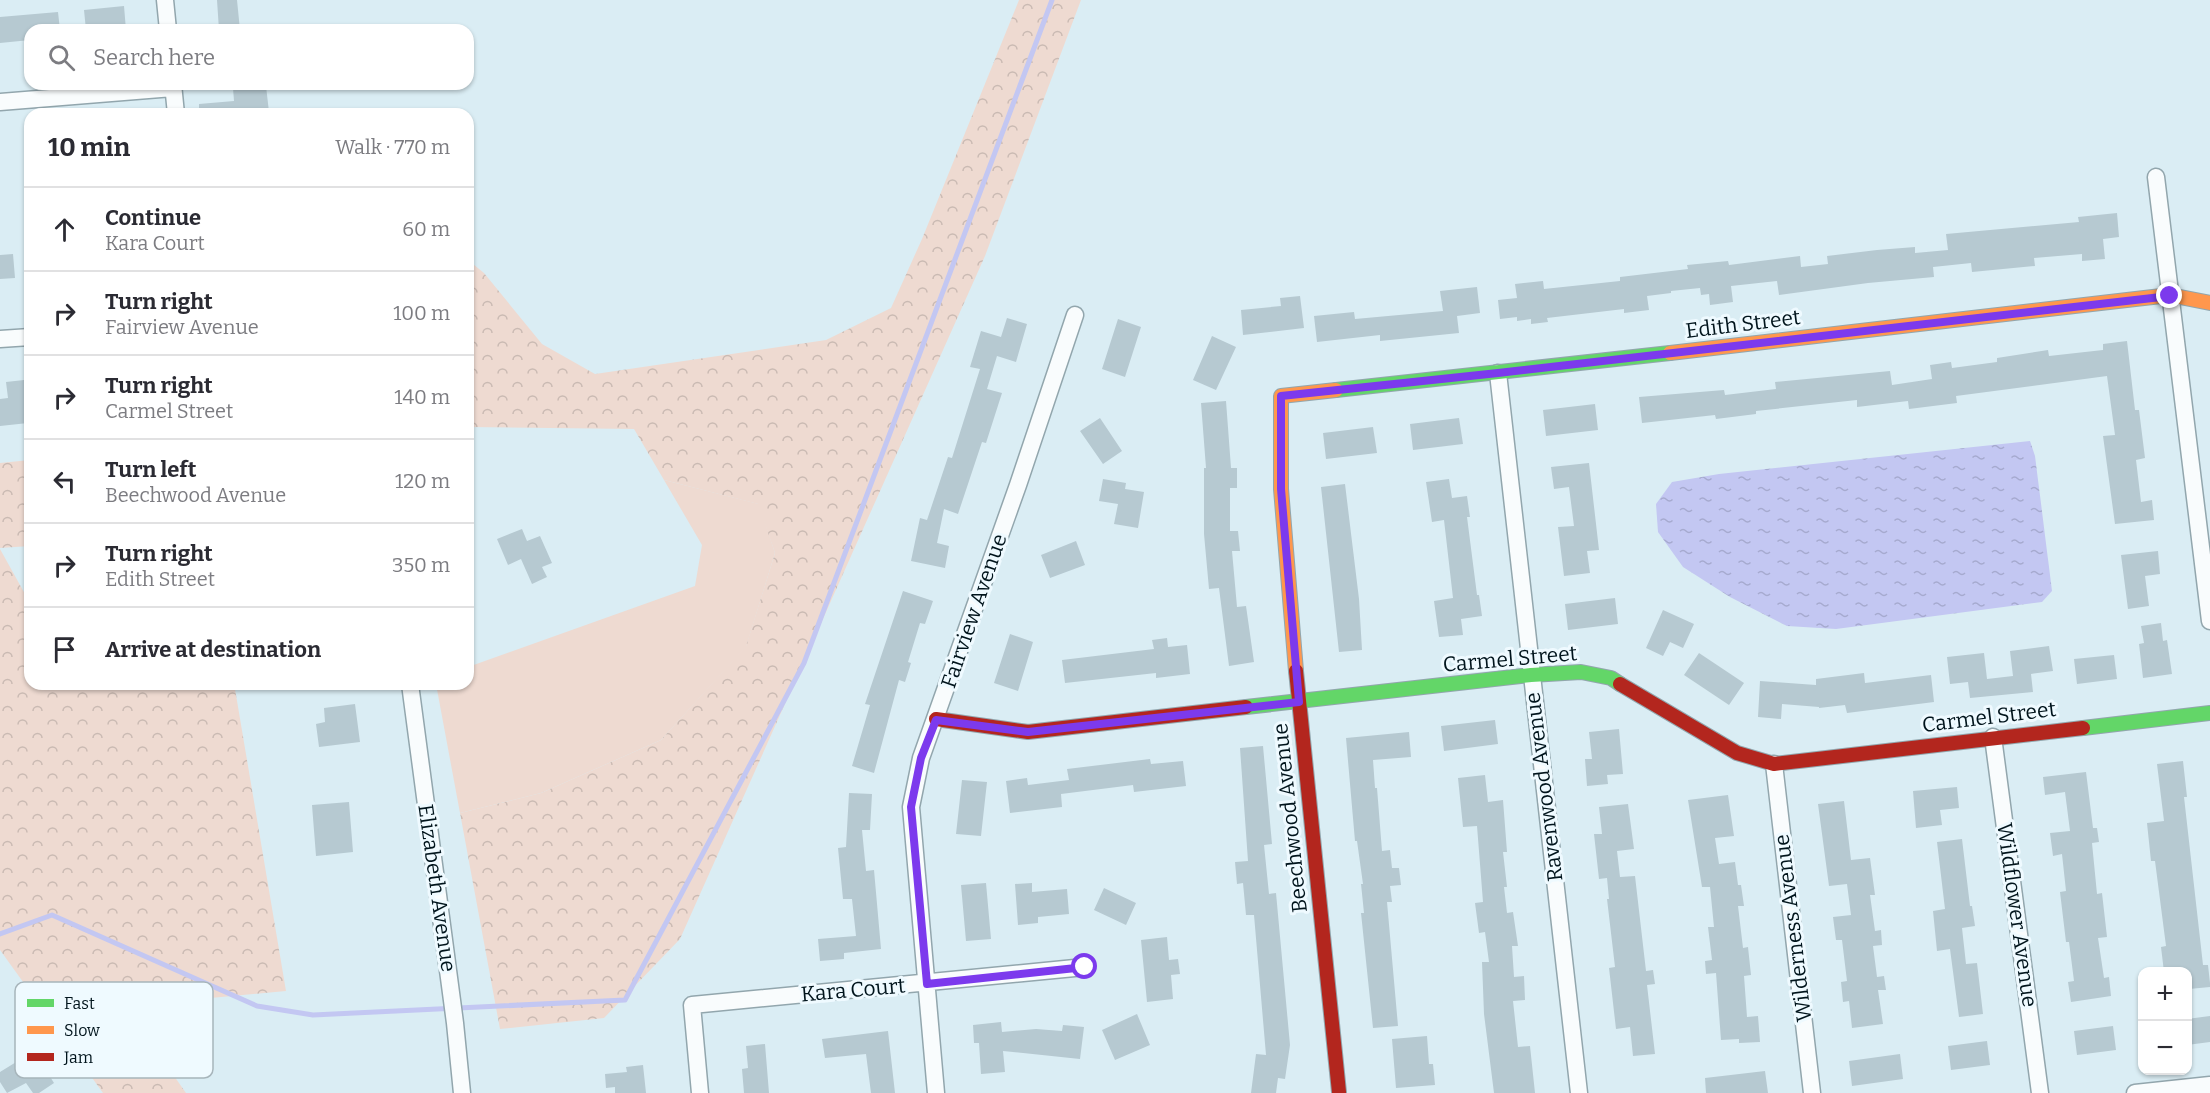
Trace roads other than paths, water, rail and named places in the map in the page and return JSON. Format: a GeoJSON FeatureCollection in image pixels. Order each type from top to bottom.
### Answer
{"type":"FeatureCollection","features":[{"type":"Feature","properties":{"kind":"street"},"geometry":{"type":"LineString","coordinates":[[165,0],[167,24]]}},
{"type":"Feature","properties":{"kind":"street"},"geometry":{"type":"LineString","coordinates":[[0,102],[130,90]]}},
{"type":"Feature","properties":{"kind":"street"},"geometry":{"type":"LineString","coordinates":[[173,90],[175,108]]}},
{"type":"Feature","properties":{"kind":"street"},"geometry":{"type":"LineString","coordinates":[[2156,177],[2210,621]]}},
{"type":"Feature","properties":{"kind":"street","name":"Edith Street"},"geometry":{"type":"LineString","coordinates":[[1281,396],[2170,296],[2210,303]]}},
{"type":"Feature","properties":{"kind":"street","name":"Fairview Avenue"},"geometry":{"type":"LineString","coordinates":[[936,1093],[911,807],[921,758],[1018,485],[1075,315]]}},
{"type":"Feature","properties":{"kind":"street"},"geometry":{"type":"LineString","coordinates":[[0,339],[24,337]]}},
{"type":"Feature","properties":{"kind":"street","name":"Ravenwood Avenue"},"geometry":{"type":"LineString","coordinates":[[1498,373],[1579,1093]]}},
{"type":"Feature","properties":{"kind":"street","name":"Beechwood Avenue"},"geometry":{"type":"LineString","coordinates":[[1281,396],[1281,489],[1299,702],[1339,1092]]}},
{"type":"Feature","properties":{"kind":"street","name":"Carmel Street"},"geometry":{"type":"LineString","coordinates":[[936,720],[1028,732],[1531,675],[1581,672],[1611,678],[1703,735],[1737,753],[1774,764],[2210,713]]}},
{"type":"Feature","properties":{"kind":"street","name":"Elizabeth Avenue"},"geometry":{"type":"LineString","coordinates":[[411,690],[455,1023],[462,1093]]}},
{"type":"Feature","properties":{"kind":"street","name":"Wildflower Avenue"},"geometry":{"type":"LineString","coordinates":[[1993,737],[2040,1093]]}},
{"type":"Feature","properties":{"kind":"street","name":"Wilderness Avenue"},"geometry":{"type":"LineString","coordinates":[[1774,764],[1812,1093]]}},
{"type":"Feature","properties":{"kind":"street","name":"Kara Court"},"geometry":{"type":"LineString","coordinates":[[700,1093],[692,1005],[1085,967]]}},
{"type":"Feature","properties":{"kind":"street"},"geometry":{"type":"LineString","coordinates":[[2135,1093],[2210,1085]]}},
{"type":"Feature","properties":{"kind":"water"},"geometry":{"type":"Polygon","coordinates":[[[2030,441],[2035,456],[2052,591],[2042,602],[1836,629],[1787,626],[1730,597],[1683,567],[1658,532],[1656,504],[1672,482],[1719,474],[2030,441]]]}},
{"type":"Feature","properties":{"kind":"waterway"},"geometry":{"type":"LineString","coordinates":[[213,986],[257,1006],[313,1015],[625,1000],[804,663],[1052,0]]}},
{"type":"Feature","properties":{"kind":"waterway"},"geometry":{"type":"LineString","coordinates":[[0,934],[52,915],[203,982]]}}]}
